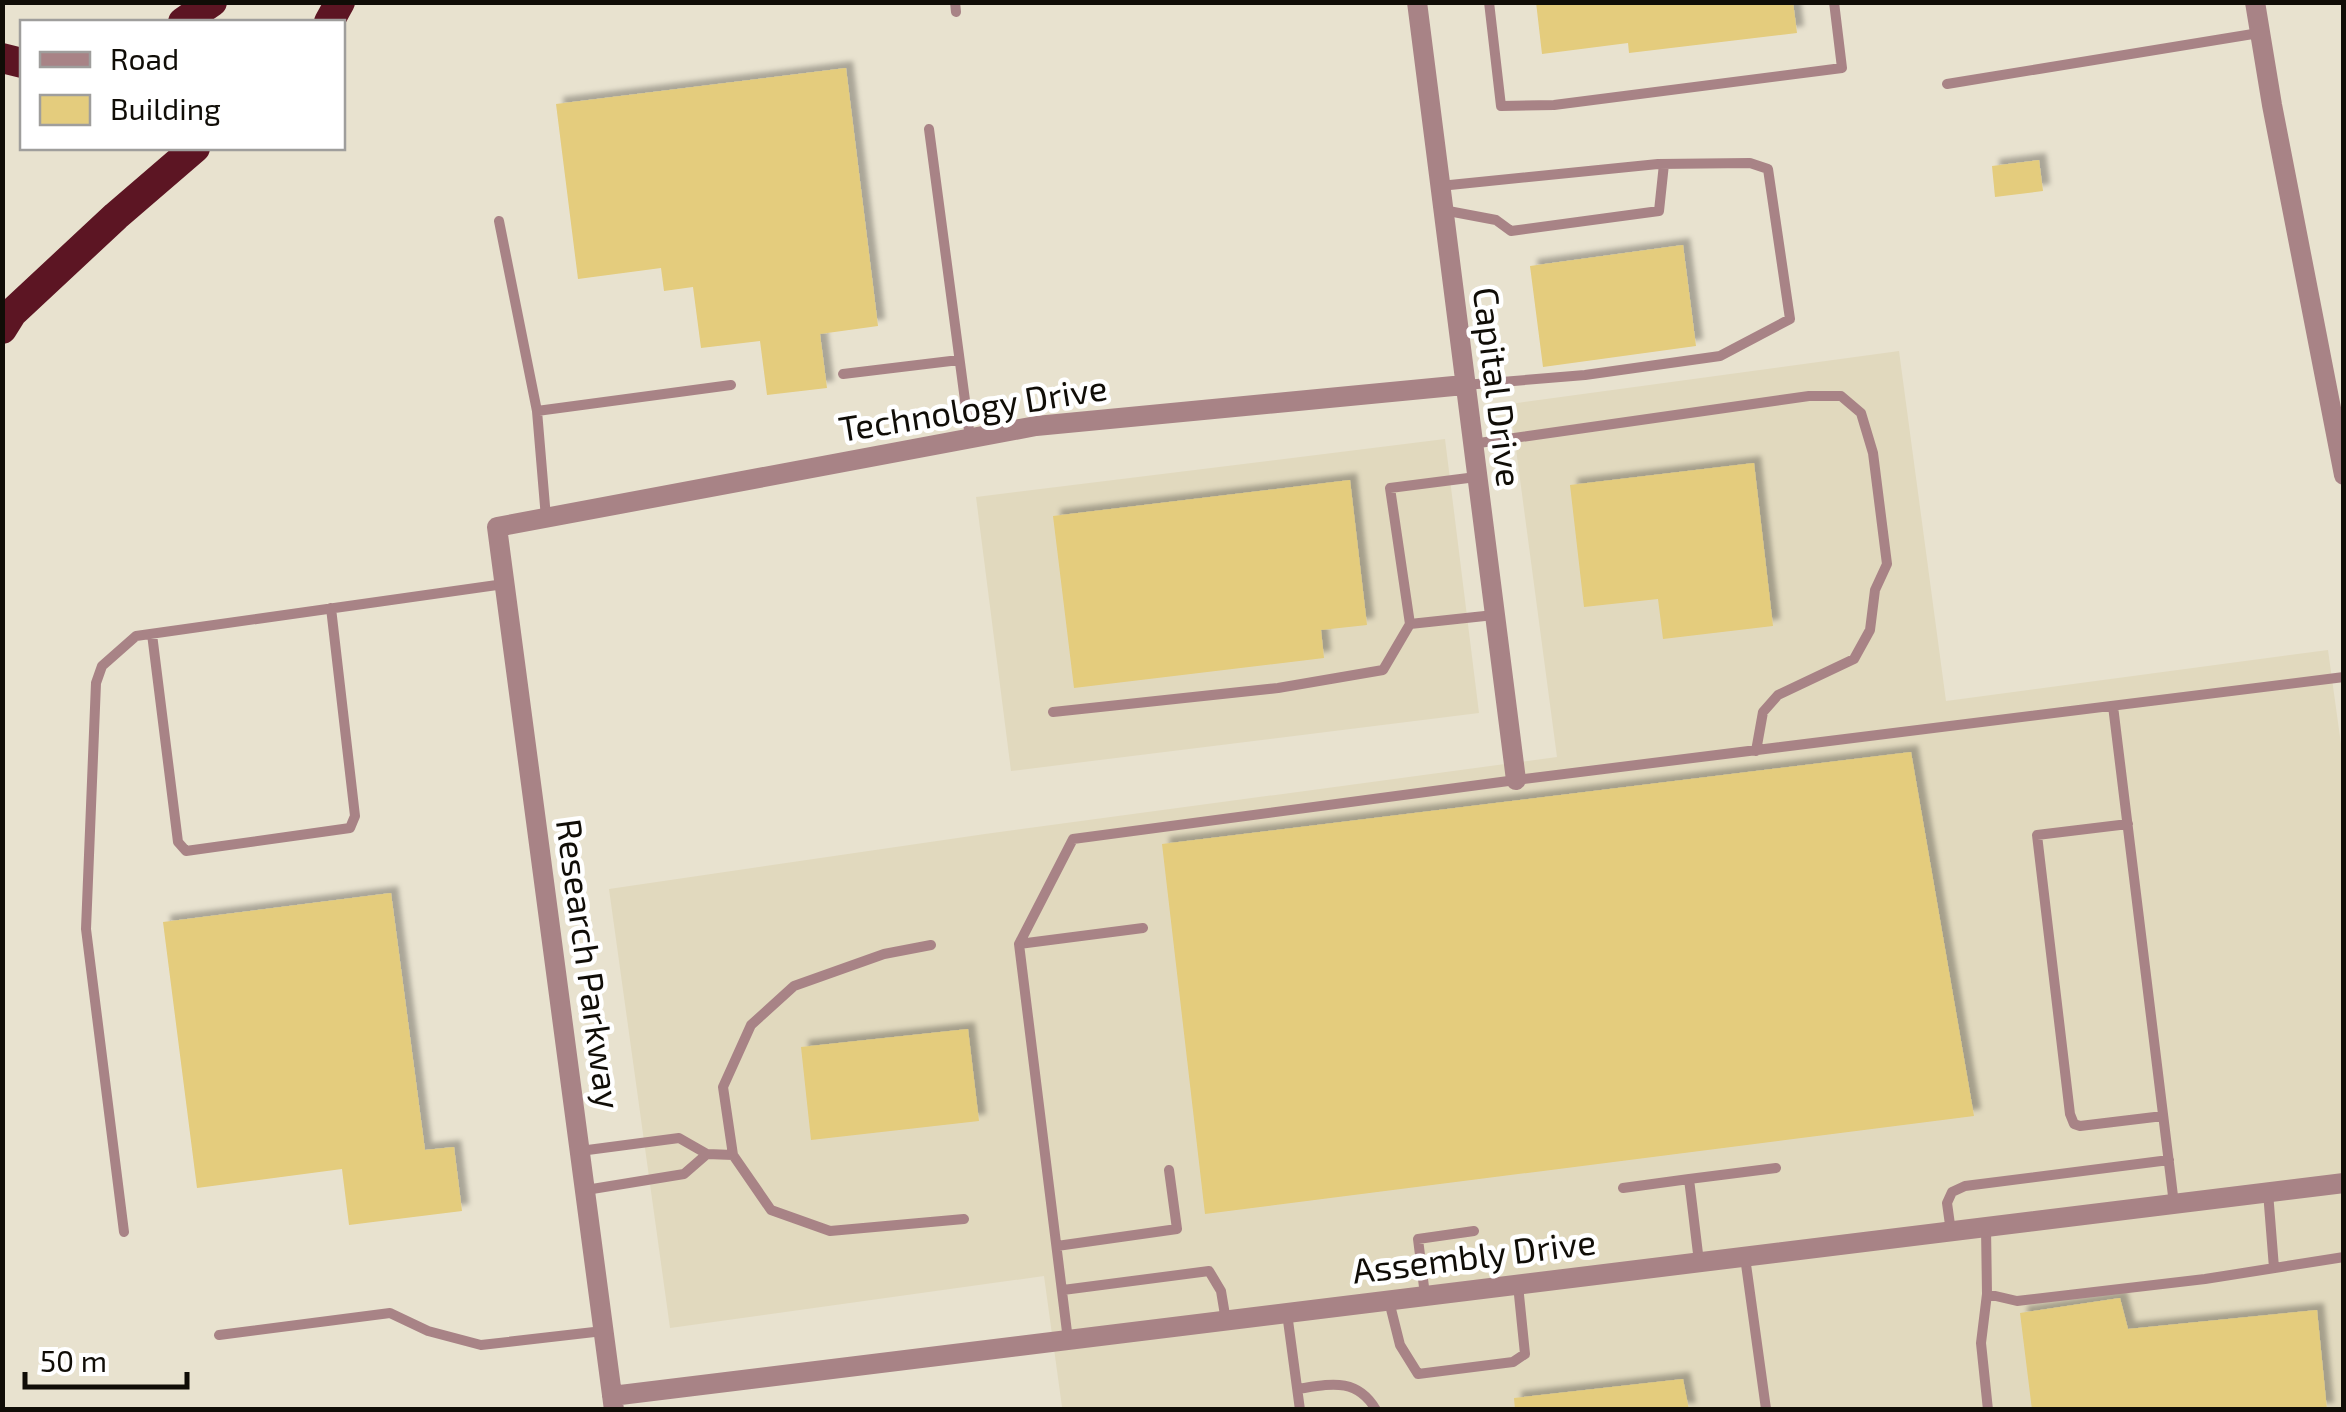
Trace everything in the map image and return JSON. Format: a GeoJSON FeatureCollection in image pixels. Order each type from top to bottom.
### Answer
{"type":"FeatureCollection","features":[{"type":"Feature","properties":{"kind":"highway"},"geometry":{"type":"LineString","coordinates":[[187,20],[212,2]]}},
{"type":"Feature","properties":{"kind":"highway"},"geometry":{"type":"LineString","coordinates":[[2,329],[12,313],[193,150]]}},
{"type":"Feature","properties":{"kind":"street","name":"Capital Drive"},"geometry":{"type":"LineString","coordinates":[[1417,2],[1516,780]]}},
{"type":"Feature","properties":{"kind":"street"},"geometry":{"type":"LineString","coordinates":[[2256,2],[2344,474]]}},
{"type":"Feature","properties":{"kind":"street","name":"Technology Drive"},"geometry":{"type":"LineString","coordinates":[[497,527],[1036,426],[1464,385]]}},
{"type":"Feature","properties":{"kind":"street","name":"Research Parkway"},"geometry":{"type":"LineString","coordinates":[[497,527],[613,1403]]}},
{"type":"Feature","properties":{"kind":"street","name":"Assembly Drive"},"geometry":{"type":"LineString","coordinates":[[613,1403],[1226,1320],[2344,1183]]}},
{"type":"Feature","properties":{"kind":"lane"},"geometry":{"type":"LineString","coordinates":[[1489,2],[1502,106],[1554,105],[1842,68],[1834,2]]}},
{"type":"Feature","properties":{"kind":"lane"},"geometry":{"type":"LineString","coordinates":[[1947,84],[2260,33]]}},
{"type":"Feature","properties":{"kind":"lane"},"geometry":{"type":"LineString","coordinates":[[929,128],[970,438]]}},
{"type":"Feature","properties":{"kind":"lane"},"geometry":{"type":"LineString","coordinates":[[1439,186],[1664,164],[1750,163],[1768,169],[1790,320],[1720,356],[1585,375],[1464,385]]}},
{"type":"Feature","properties":{"kind":"lane"},"geometry":{"type":"LineString","coordinates":[[1442,210],[1496,220],[1511,231],[1659,211],[1664,164]]}},
{"type":"Feature","properties":{"kind":"lane"},"geometry":{"type":"LineString","coordinates":[[499,221],[536,411],[546,518]]}},
{"type":"Feature","properties":{"kind":"lane"},"geometry":{"type":"LineString","coordinates":[[842,374],[959,360]]}},
{"type":"Feature","properties":{"kind":"lane"},"geometry":{"type":"LineString","coordinates":[[536,411],[731,385]]}},
{"type":"Feature","properties":{"kind":"lane"},"geometry":{"type":"LineString","coordinates":[[1472,444],[1808,396],[1841,396],[1862,413],[1873,453],[1887,564],[1876,590],[1870,630],[1854,659],[1778,695],[1762,712],[1756,750]]}},
{"type":"Feature","properties":{"kind":"lane"},"geometry":{"type":"LineString","coordinates":[[1053,712],[1278,688],[1382,670],[1410,624],[1390,488],[1476,478]]}},
{"type":"Feature","properties":{"kind":"lane"},"geometry":{"type":"LineString","coordinates":[[124,1232],[86,930],[96,683],[102,666],[136,636],[504,584]]}},
{"type":"Feature","properties":{"kind":"lane"},"geometry":{"type":"LineString","coordinates":[[152,634],[178,842],[186,851],[350,828],[356,816],[330,608]]}},
{"type":"Feature","properties":{"kind":"lane"},"geometry":{"type":"LineString","coordinates":[[1410,624],[1494,615]]}},
{"type":"Feature","properties":{"kind":"lane"},"geometry":{"type":"LineString","coordinates":[[1068,1341],[1018,944],[1073,839],[2344,678]]}},
{"type":"Feature","properties":{"kind":"lane"},"geometry":{"type":"LineString","coordinates":[[2113,706],[2174,1204]]}},
{"type":"Feature","properties":{"kind":"lane"},"geometry":{"type":"LineString","coordinates":[[2128,824],[2037,835],[2070,1114],[2074,1124],[2080,1126],[2163,1116]]}},
{"type":"Feature","properties":{"kind":"lane"},"geometry":{"type":"LineString","coordinates":[[1018,944],[1143,928]]}},
{"type":"Feature","properties":{"kind":"lane"},"geometry":{"type":"LineString","coordinates":[[931,945],[884,954],[794,986],[751,1025],[723,1087],[733,1156],[770,1210],[830,1232],[964,1219]]}},
{"type":"Feature","properties":{"kind":"lane"},"geometry":{"type":"LineString","coordinates":[[580,1151],[679,1138],[708,1154],[733,1156]]}},
{"type":"Feature","properties":{"kind":"lane"},"geometry":{"type":"LineString","coordinates":[[585,1190],[684,1174],[708,1154]]}},
{"type":"Feature","properties":{"kind":"lane"},"geometry":{"type":"LineString","coordinates":[[1951,1232],[1947,1203],[1952,1192],[1965,1186],[2169,1160]]}},
{"type":"Feature","properties":{"kind":"lane"},"geometry":{"type":"LineString","coordinates":[[1623,1188],[1776,1168]]}},
{"type":"Feature","properties":{"kind":"lane"},"geometry":{"type":"LineString","coordinates":[[1057,1246],[1178,1228],[1169,1170]]}},
{"type":"Feature","properties":{"kind":"lane"},"geometry":{"type":"LineString","coordinates":[[1690,1179],[1699,1263]]}},
{"type":"Feature","properties":{"kind":"lane"},"geometry":{"type":"LineString","coordinates":[[2268,1192],[2274,1268]]}},
{"type":"Feature","properties":{"kind":"lane"},"geometry":{"type":"LineString","coordinates":[[1986,1227],[1987,1294],[1981,1343],[1988,1410]]}},
{"type":"Feature","properties":{"kind":"lane"},"geometry":{"type":"LineString","coordinates":[[1425,1296],[1418,1240],[1474,1231]]}},
{"type":"Feature","properties":{"kind":"lane"},"geometry":{"type":"LineString","coordinates":[[1745,1257],[1766,1408]]}},
{"type":"Feature","properties":{"kind":"lane"},"geometry":{"type":"LineString","coordinates":[[1987,1294],[2017,1301],[2344,1257]]}},
{"type":"Feature","properties":{"kind":"lane"},"geometry":{"type":"LineString","coordinates":[[1063,1290],[1209,1271],[1221,1290],[1226,1320]]}},
{"type":"Feature","properties":{"kind":"lane"},"geometry":{"type":"LineString","coordinates":[[1389,1300],[1400,1345],[1418,1374],[1514,1362],[1525,1354],[1518,1285]]}},
{"type":"Feature","properties":{"kind":"lane"},"geometry":{"type":"LineString","coordinates":[[218,1336],[390,1313],[428,1331],[481,1345],[604,1330]]}},
{"type":"Feature","properties":{"kind":"lane"},"geometry":{"type":"LineString","coordinates":[[1287,1313],[1300,1410]]}},
{"type":"Feature","properties":{"kind":"lane"},"geometry":{"type":"LineString","coordinates":[[1298,1389],[1338,1383],[1357,1387],[1376,1410]]}},
{"type":"Feature","properties":{"kind":"shaded area"},"geometry":{"type":"Polygon","coordinates":[[[1899,351],[1946,701],[2328,650],[2344,766],[2343,1409],[1047,1409],[1062,1407],[1044,1276],[670,1328],[609,889],[1557,757],[1510,404],[1899,351]]]}},
{"type":"Feature","properties":{"kind":"shaded area"},"geometry":{"type":"Polygon","coordinates":[[[1445,439],[1479,713],[1011,771],[976,497],[1445,439]]]}},
{"type":"Feature","properties":{"kind":"building"},"geometry":{"type":"Polygon","coordinates":[[[1536,2],[1793,2],[1797,33],[1629,53],[1628,43],[1542,54],[1536,2]]]}},
{"type":"Feature","properties":{"kind":"building"},"geometry":{"type":"Polygon","coordinates":[[[846,68],[878,326],[820,334],[827,388],[767,395],[760,341],[701,348],[693,287],[664,291],[661,268],[578,279],[556,104],[846,68]]]}},
{"type":"Feature","properties":{"kind":"building"},"geometry":{"type":"Polygon","coordinates":[[[2039,160],[2043,191],[1995,197],[1992,166],[2039,160]]]}},
{"type":"Feature","properties":{"kind":"building"},"geometry":{"type":"Polygon","coordinates":[[[1683,245],[1696,346],[1543,367],[1530,266],[1683,245]]]}},
{"type":"Feature","properties":{"kind":"building"},"geometry":{"type":"Polygon","coordinates":[[[1754,463],[1773,626],[1663,639],[1658,599],[1584,607],[1570,485],[1754,463]]]}},
{"type":"Feature","properties":{"kind":"building"},"geometry":{"type":"Polygon","coordinates":[[[1350,480],[1367,625],[1321,630],[1324,658],[1074,688],[1053,516],[1350,480]]]}},
{"type":"Feature","properties":{"kind":"building"},"geometry":{"type":"Polygon","coordinates":[[[1911,752],[1974,1116],[1205,1214],[1162,844],[1911,752]]]}},
{"type":"Feature","properties":{"kind":"building"},"geometry":{"type":"Polygon","coordinates":[[[391,893],[425,1150],[454,1147],[462,1211],[349,1225],[342,1169],[197,1188],[163,922],[391,893]]]}},
{"type":"Feature","properties":{"kind":"building"},"geometry":{"type":"Polygon","coordinates":[[[968,1029],[979,1121],[811,1140],[801,1047],[968,1029]]]}},
{"type":"Feature","properties":{"kind":"building"},"geometry":{"type":"Polygon","coordinates":[[[2120,1298],[2128,1329],[2317,1310],[2327,1410],[2032,1410],[2020,1313],[2120,1298]]]}},
{"type":"Feature","properties":{"kind":"building"},"geometry":{"type":"Polygon","coordinates":[[[1683,1379],[1689,1410],[1515,1410],[1514,1398],[1683,1379]]]}}]}
